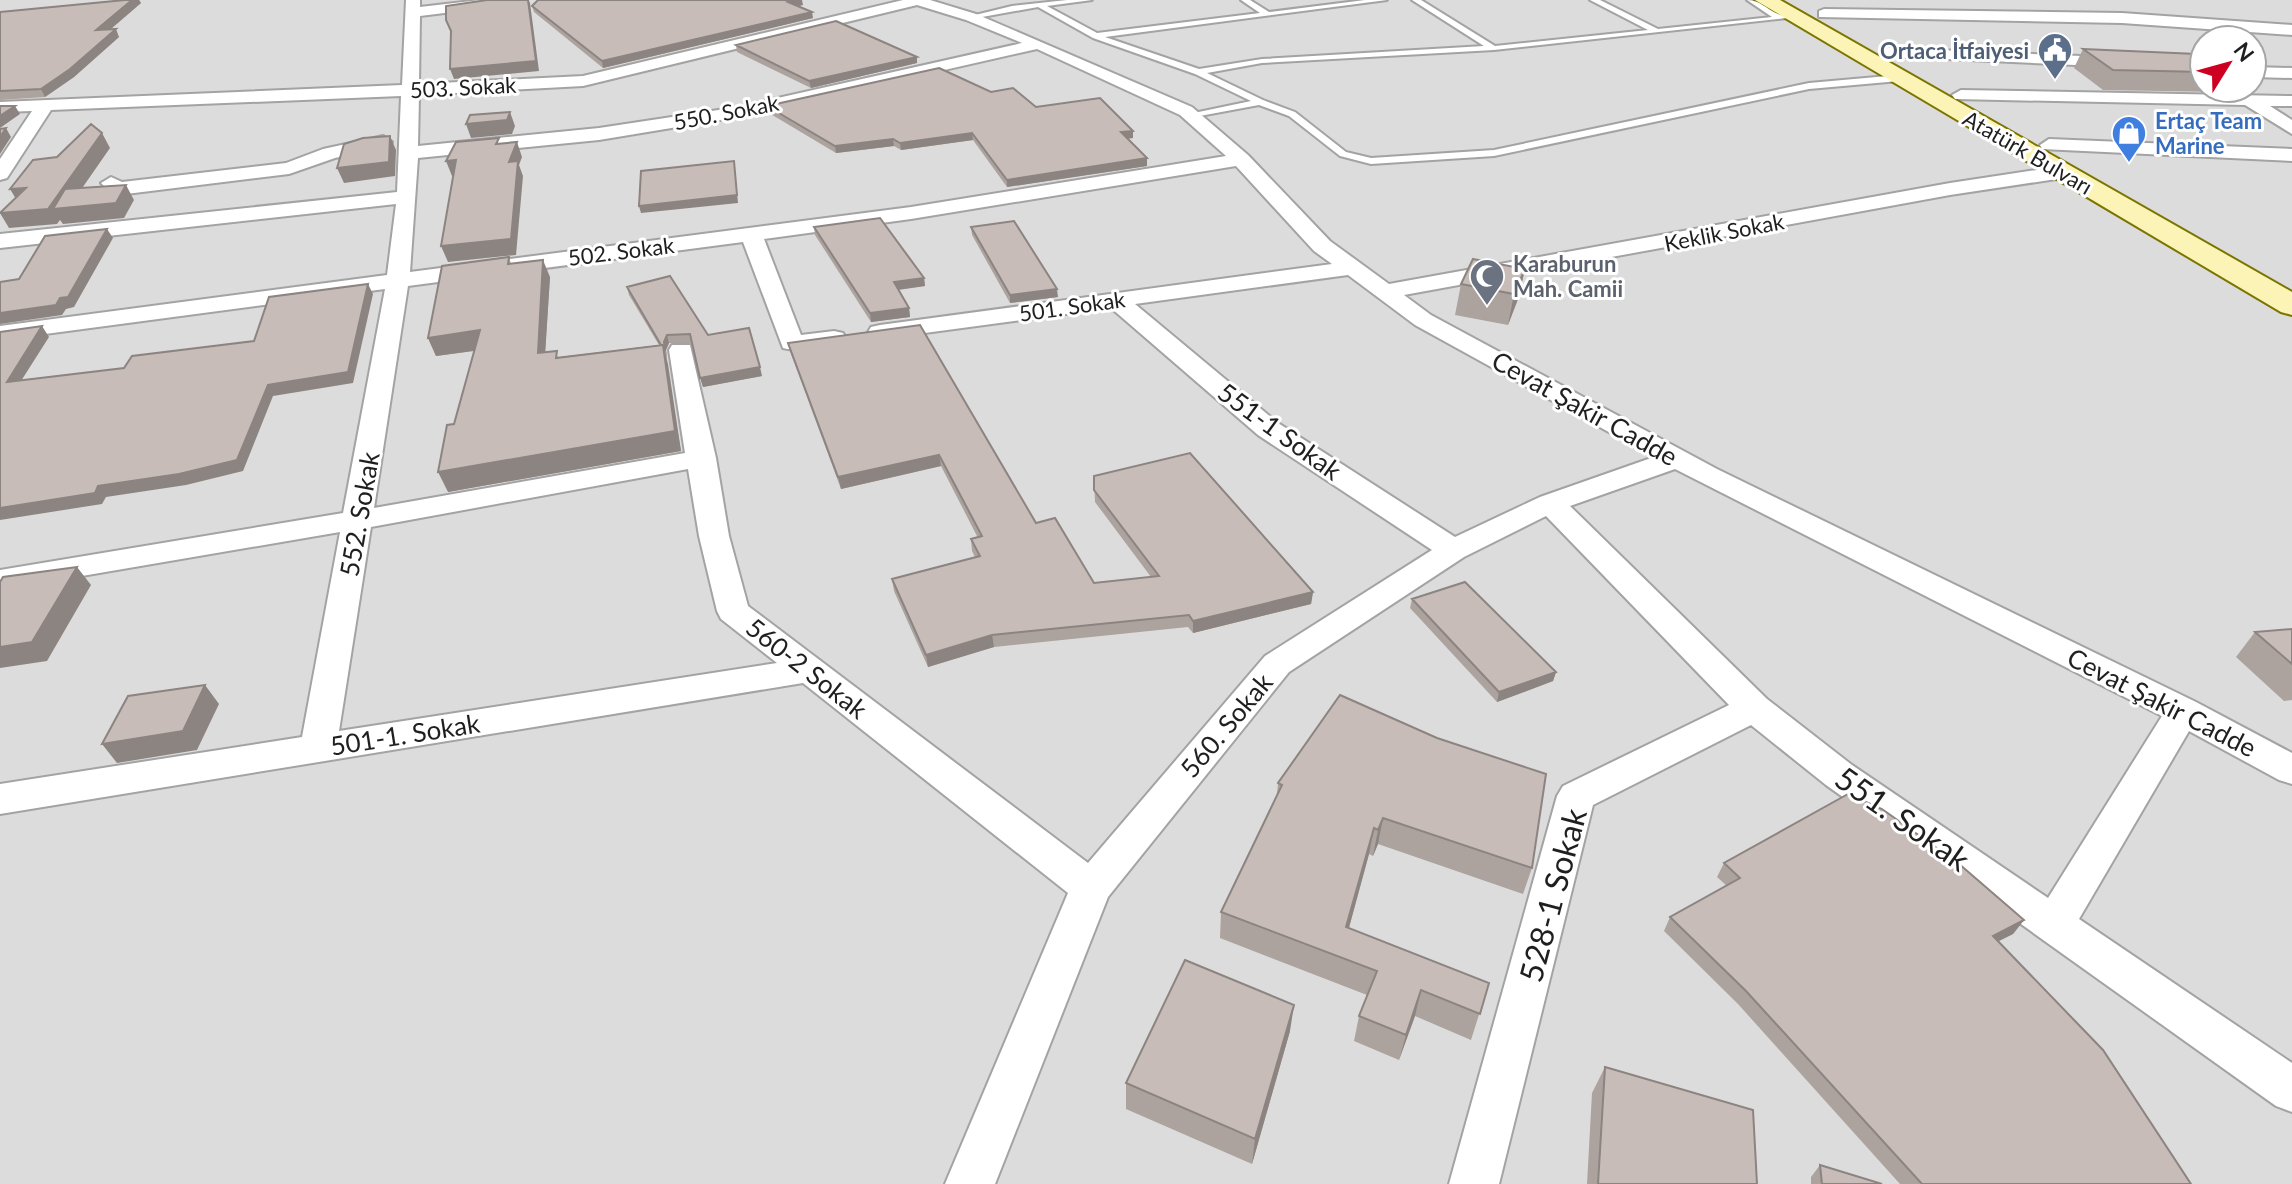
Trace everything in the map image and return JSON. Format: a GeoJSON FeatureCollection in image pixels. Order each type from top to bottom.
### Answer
{"type":"FeatureCollection","features":[{"type":"Feature","properties":{"kind":"main road","name":"Atatürk Bulvarı"},"geometry":{"type":"LineString","coordinates":[[1784,9],[1824,14],[1961,95],[2292,281]]}},
{"type":"Feature","properties":{"kind":"main road","name":"Atatürk Bulvarı"},"geometry":{"type":"LineString","coordinates":[[1784,9],[2292,305]]}},
{"type":"Feature","properties":{"kind":"street"},"geometry":{"type":"LineString","coordinates":[[413,6],[519,0]]}},
{"type":"Feature","properties":{"kind":"street","name":"Cevat Şakir Cadde"},"geometry":{"type":"LineString","coordinates":[[916,0],[971,17],[1038,44],[1192,116],[1241,159],[1322,246],[1423,320],[1677,459],[2183,711],[2292,770]]}},
{"type":"Feature","properties":{"kind":"street","name":"503. Sokak"},"geometry":{"type":"LineString","coordinates":[[0,107],[583,81],[916,0]]}},
{"type":"Feature","properties":{"kind":"street","name":"552. Sokak"},"geometry":{"type":"LineString","coordinates":[[318,748],[398,280],[410,147],[413,6]]}},
{"type":"Feature","properties":{"kind":"street"},"geometry":{"type":"LineString","coordinates":[[1824,14],[2122,18],[2292,30]]}},
{"type":"Feature","properties":{"kind":"street"},"geometry":{"type":"LineString","coordinates":[[2122,18],[2188,52]]}},
{"type":"Feature","properties":{"kind":"street","name":"550. Sokak"},"geometry":{"type":"LineString","coordinates":[[111,183],[118,189],[289,168],[369,143],[410,147],[599,134],[738,112],[1038,44]]}},
{"type":"Feature","properties":{"kind":"street"},"geometry":{"type":"LineString","coordinates":[[1888,53],[2188,65]]}},
{"type":"Feature","properties":{"kind":"street"},"geometry":{"type":"LineString","coordinates":[[2268,72],[2292,73]]}},
{"type":"Feature","properties":{"kind":"street"},"geometry":{"type":"LineString","coordinates":[[1961,95],[2188,94]]}},
{"type":"Feature","properties":{"kind":"street"},"geometry":{"type":"LineString","coordinates":[[2268,98],[2292,101]]}},
{"type":"Feature","properties":{"kind":"street"},"geometry":{"type":"LineString","coordinates":[[0,174],[46,104]]}},
{"type":"Feature","properties":{"kind":"street"},"geometry":{"type":"LineString","coordinates":[[2257,104],[2292,128]]}},
{"type":"Feature","properties":{"kind":"street"},"geometry":{"type":"LineString","coordinates":[[2049,145],[2292,155]]}},
{"type":"Feature","properties":{"kind":"street","name":"502. Sokak"},"geometry":{"type":"LineString","coordinates":[[0,333],[911,213],[1241,159]]}},
{"type":"Feature","properties":{"kind":"street","name":"Keklik Sokak"},"geometry":{"type":"LineString","coordinates":[[1385,292],[1950,189],[2063,172]]}},
{"type":"Feature","properties":{"kind":"street"},"geometry":{"type":"LineString","coordinates":[[0,241],[407,197]]}},
{"type":"Feature","properties":{"kind":"street","name":"501. Sokak"},"geometry":{"type":"LineString","coordinates":[[751,234],[792,343],[1352,268]]}},
{"type":"Feature","properties":{"kind":"street","name":"551-1 Sokak"},"geometry":{"type":"LineString","coordinates":[[1116,300],[1268,429],[1453,550]]}},
{"type":"Feature","properties":{"kind":"street","name":"560-2 Sokak"},"geometry":{"type":"LineString","coordinates":[[681,350],[714,536],[733,611],[1091,888]]}},
{"type":"Feature","properties":{"kind":"street"},"geometry":{"type":"LineString","coordinates":[[0,580],[702,458]]}},
{"type":"Feature","properties":{"kind":"street","name":"560. Sokak"},"geometry":{"type":"LineString","coordinates":[[970,1184],[1091,888],[1277,664],[1453,550],[1550,503],[1677,459]]}},
{"type":"Feature","properties":{"kind":"street","name":"551. Sokak"},"geometry":{"type":"LineString","coordinates":[[1550,503],[1754,708],[1839,775],[2292,1090]]}},
{"type":"Feature","properties":{"kind":"street","name":"501-1. Sokak"},"geometry":{"type":"LineString","coordinates":[[0,799],[809,670]]}},
{"type":"Feature","properties":{"kind":"street","name":"528-1 Sokak"},"geometry":{"type":"LineString","coordinates":[[1474,1184],[1576,796],[1754,708]]}},
{"type":"Feature","properties":{"kind":"street"},"geometry":{"type":"LineString","coordinates":[[2054,924],[2183,711]]}},
{"type":"Feature","properties":{"kind":"lane"},"geometry":{"type":"LineString","coordinates":[[1005,0],[1012,8]]}},
{"type":"Feature","properties":{"kind":"lane"},"geometry":{"type":"LineString","coordinates":[[971,17],[1012,8],[1088,0]]}},
{"type":"Feature","properties":{"kind":"lane"},"geometry":{"type":"LineString","coordinates":[[1245,0],[1267,14]]}},
{"type":"Feature","properties":{"kind":"lane"},"geometry":{"type":"LineString","coordinates":[[1096,36],[1383,0]]}},
{"type":"Feature","properties":{"kind":"lane"},"geometry":{"type":"LineString","coordinates":[[1416,0],[1494,48]]}},
{"type":"Feature","properties":{"kind":"lane"},"geometry":{"type":"LineString","coordinates":[[1594,0],[1657,31]]}},
{"type":"Feature","properties":{"kind":"lane"},"geometry":{"type":"LineString","coordinates":[[1751,0],[1784,9]]}},
{"type":"Feature","properties":{"kind":"lane"},"geometry":{"type":"LineString","coordinates":[[1039,5],[1096,36],[1198,72],[1292,114],[1343,154],[1371,161],[1494,153],[1809,86],[1899,78]]}},
{"type":"Feature","properties":{"kind":"lane"},"geometry":{"type":"LineString","coordinates":[[1198,72],[1262,61],[1494,48],[1657,31],[1784,9]]}},
{"type":"Feature","properties":{"kind":"lane"},"geometry":{"type":"LineString","coordinates":[[1192,116],[1260,102]]}},
{"type":"Feature","properties":{"kind":"shaded area"},"geometry":{"type":"Polygon","coordinates":[[[0,0],[2292,0],[2292,1184],[0,1184],[0,0]]]}},
{"type":"Feature","properties":{"kind":"building"},"geometry":{"type":"Polygon","coordinates":[[[132,0],[96,30],[116,29],[70,69],[41,89],[0,91],[0,12],[132,0]]]}},
{"type":"Feature","properties":{"kind":"building"},"geometry":{"type":"Polygon","coordinates":[[[487,0],[528,0],[536,61],[450,69],[451,31],[446,20],[446,6],[487,0]]]}},
{"type":"Feature","properties":{"kind":"building"},"geometry":{"type":"Polygon","coordinates":[[[538,0],[798,0],[788,2],[812,12],[602,61],[532,6],[538,0]]]}},
{"type":"Feature","properties":{"kind":"building"},"geometry":{"type":"Polygon","coordinates":[[[836,21],[917,57],[809,81],[736,45],[836,21]]]}},
{"type":"Feature","properties":{"kind":"building"},"geometry":{"type":"Polygon","coordinates":[[[2083,49],[2188,54],[2188,72],[2113,70],[2083,49]]]}},
{"type":"Feature","properties":{"kind":"building"},"geometry":{"type":"Polygon","coordinates":[[[939,68],[991,92],[1013,88],[1036,107],[1100,98],[1133,131],[1121,132],[1147,158],[1007,180],[972,133],[900,143],[893,139],[835,146],[767,106],[939,68]]]}},
{"type":"Feature","properties":{"kind":"building"},"geometry":{"type":"Polygon","coordinates":[[[0,106],[15,106],[0,116],[0,106]]]}},
{"type":"Feature","properties":{"kind":"building"},"geometry":{"type":"Polygon","coordinates":[[[510,112],[507,120],[466,124],[470,115],[510,112]]]}},
{"type":"Feature","properties":{"kind":"building"},"geometry":{"type":"Polygon","coordinates":[[[91,124],[102,133],[48,209],[0,213],[26,188],[10,189],[33,160],[57,157],[91,124]]]}},
{"type":"Feature","properties":{"kind":"building"},"geometry":{"type":"Polygon","coordinates":[[[390,136],[389,162],[337,168],[344,144],[363,138],[390,136]]]}},
{"type":"Feature","properties":{"kind":"building"},"geometry":{"type":"Polygon","coordinates":[[[499,138],[496,144],[517,142],[509,162],[518,161],[511,239],[441,246],[456,160],[446,161],[456,142],[499,138]]]}},
{"type":"Feature","properties":{"kind":"building"},"geometry":{"type":"Polygon","coordinates":[[[734,161],[737,195],[639,206],[641,171],[734,161]]]}},
{"type":"Feature","properties":{"kind":"building"},"geometry":{"type":"Polygon","coordinates":[[[126,185],[116,203],[53,209],[65,189],[126,185]]]}},
{"type":"Feature","properties":{"kind":"building"},"geometry":{"type":"Polygon","coordinates":[[[880,218],[924,278],[894,282],[909,308],[870,313],[814,227],[880,218]]]}},
{"type":"Feature","properties":{"kind":"building"},"geometry":{"type":"Polygon","coordinates":[[[1014,221],[1057,289],[1010,295],[971,227],[1014,221]]]}},
{"type":"Feature","properties":{"kind":"building"},"geometry":{"type":"Polygon","coordinates":[[[107,229],[68,297],[60,298],[56,305],[0,313],[0,282],[19,279],[45,236],[107,229]]]}},
{"type":"Feature","properties":{"kind":"building"},"geometry":{"type":"Polygon","coordinates":[[[509,257],[508,264],[543,260],[538,353],[557,351],[556,358],[663,345],[675,431],[438,472],[447,425],[454,424],[480,330],[428,338],[442,266],[509,257]]]}},
{"type":"Feature","properties":{"kind":"building"},"geometry":{"type":"Polygon","coordinates":[[[1473,259],[1525,269],[1514,294],[1461,284],[1473,259]]]}},
{"type":"Feature","properties":{"kind":"building"},"geometry":{"type":"Polygon","coordinates":[[[670,276],[708,335],[749,328],[760,367],[700,378],[690,334],[667,335],[665,351],[627,287],[670,276]]]}},
{"type":"Feature","properties":{"kind":"building"},"geometry":{"type":"Polygon","coordinates":[[[368,284],[348,372],[268,385],[237,460],[179,474],[98,486],[95,493],[0,508],[0,332],[42,326],[7,382],[124,368],[132,356],[254,341],[269,297],[368,284]]]}},
{"type":"Feature","properties":{"kind":"building"},"geometry":{"type":"Polygon","coordinates":[[[920,325],[1036,523],[1055,518],[1094,583],[1159,576],[1094,490],[1094,476],[1190,453],[1313,592],[1193,621],[1189,615],[992,635],[926,655],[892,579],[980,556],[971,539],[982,536],[939,455],[838,477],[788,343],[920,325]]]}},
{"type":"Feature","properties":{"kind":"building"},"geometry":{"type":"Polygon","coordinates":[[[77,567],[32,642],[0,647],[0,582],[3,577],[77,567]]]}},
{"type":"Feature","properties":{"kind":"building"},"geometry":{"type":"Polygon","coordinates":[[[1465,582],[1556,672],[1499,692],[1412,599],[1465,582]]]}},
{"type":"Feature","properties":{"kind":"building"},"geometry":{"type":"Polygon","coordinates":[[[2292,629],[2292,664],[2255,632],[2292,629]]]}},
{"type":"Feature","properties":{"kind":"building"},"geometry":{"type":"Polygon","coordinates":[[[205,685],[183,731],[102,744],[128,696],[205,685]]]}},
{"type":"Feature","properties":{"kind":"building"},"geometry":{"type":"Polygon","coordinates":[[[1340,695],[1437,738],[1546,774],[1532,868],[1383,818],[1378,830],[1374,828],[1346,927],[1489,983],[1480,1014],[1421,990],[1406,1035],[1359,1016],[1377,971],[1221,912],[1282,785],[1278,783],[1340,695]]]}},
{"type":"Feature","properties":{"kind":"building"},"geometry":{"type":"Polygon","coordinates":[[[1848,794],[1882,809],[1958,863],[2024,920],[1993,936],[2103,1050],[2191,1184],[1922,1184],[1746,991],[1670,917],[1740,878],[1724,863],[1848,794]]]}},
{"type":"Feature","properties":{"kind":"building"},"geometry":{"type":"Polygon","coordinates":[[[1185,960],[1294,1005],[1255,1139],[1126,1083],[1185,960]]]}},
{"type":"Feature","properties":{"kind":"building"},"geometry":{"type":"Polygon","coordinates":[[[1605,1067],[1753,1110],[1757,1184],[1598,1184],[1605,1067]]]}},
{"type":"Feature","properties":{"kind":"building"},"geometry":{"type":"Polygon","coordinates":[[[1820,1165],[1882,1184],[1822,1184],[1820,1165]]]}},
{"type":"Feature","properties":{"kind":"place","name":"Ortaca İtfaiyesi"},"geometry":{"type":"Point","coordinates":[2055,81]}},
{"type":"Feature","properties":{"kind":"place","name":"Ertaç Team Marine"},"geometry":{"type":"Point","coordinates":[2129,164]}},
{"type":"Feature","properties":{"kind":"place","name":"Karaburun Mah. Camii"},"geometry":{"type":"Point","coordinates":[1487,307]}}]}
